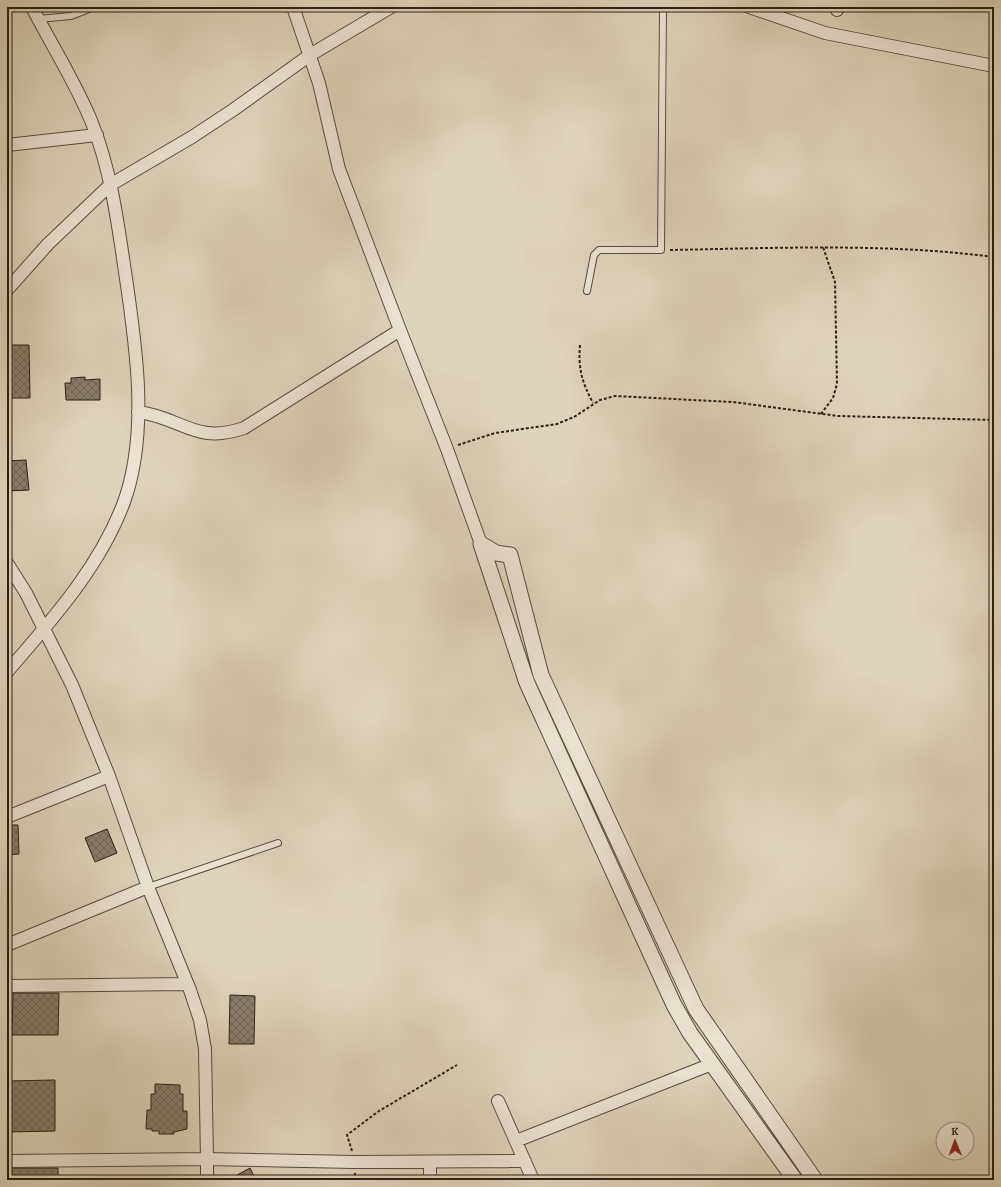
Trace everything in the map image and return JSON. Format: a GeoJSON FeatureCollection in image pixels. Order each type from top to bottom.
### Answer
{"type":"FeatureCollection","features":[{"type":"Feature","properties":{"kind":"street"},"geometry":{"type":"LineString","coordinates":[[7,672],[44,630],[96,559],[119,514],[131,477],[138,412],[134,332],[110,186],[96,136],[84,104],[32,7]]}},
{"type":"Feature","properties":{"kind":"street"},"geometry":{"type":"LineString","coordinates":[[293,7],[319,83],[339,169],[447,449],[481,544],[527,683],[674,1005],[690,1033],[795,1180]]}},
{"type":"Feature","properties":{"kind":"street"},"geometry":{"type":"LineString","coordinates":[[7,290],[48,244],[110,186],[209,125],[310,55],[391,7]]}},
{"type":"Feature","properties":{"kind":"street"},"geometry":{"type":"LineString","coordinates":[[749,7],[825,33],[994,66]]}},
{"type":"Feature","properties":{"kind":"street"},"geometry":{"type":"LineString","coordinates":[[7,145],[96,136]]}},
{"type":"Feature","properties":{"kind":"street"},"geometry":{"type":"LineString","coordinates":[[138,412],[157,416],[198,432],[220,434],[236,431],[244,428],[400,330]]}},
{"type":"Feature","properties":{"kind":"street"},"geometry":{"type":"LineString","coordinates":[[481,544],[496,553],[510,555],[541,675],[696,1009],[815,1180]]}},
{"type":"Feature","properties":{"kind":"street"},"geometry":{"type":"LineString","coordinates":[[7,563],[26,593],[72,685],[109,776],[148,886],[200,1020],[205,1049],[207,1180]]}},
{"type":"Feature","properties":{"kind":"street"},"geometry":{"type":"LineString","coordinates":[[7,817],[109,776]]}},
{"type":"Feature","properties":{"kind":"street"},"geometry":{"type":"LineString","coordinates":[[7,945],[148,886]]}},
{"type":"Feature","properties":{"kind":"street"},"geometry":{"type":"LineString","coordinates":[[7,986],[187,984]]}},
{"type":"Feature","properties":{"kind":"street"},"geometry":{"type":"LineString","coordinates":[[516,1141],[712,1064]]}},
{"type":"Feature","properties":{"kind":"street"},"geometry":{"type":"LineString","coordinates":[[498,1101],[532,1180]]}},
{"type":"Feature","properties":{"kind":"street"},"geometry":{"type":"LineString","coordinates":[[7,1161],[206,1159],[430,1162],[525,1161]]}},
{"type":"Feature","properties":{"kind":"street"},"geometry":{"type":"LineString","coordinates":[[430,1162],[430,1180]]}},
{"type":"Feature","properties":{"kind":"lane"},"geometry":{"type":"LineString","coordinates":[[38,19],[71,16],[94,7]]}},
{"type":"Feature","properties":{"kind":"lane"},"geometry":{"type":"LineString","coordinates":[[587,291],[594,255],[599,250],[661,250],[663,7]]}},
{"type":"Feature","properties":{"kind":"lane"},"geometry":{"type":"LineString","coordinates":[[148,886],[278,843]]}},
{"type":"Feature","properties":{"kind":"path"},"geometry":{"type":"LineString","coordinates":[[661,250],[823,247],[905,249],[994,257]]}},
{"type":"Feature","properties":{"kind":"path"},"geometry":{"type":"LineString","coordinates":[[821,414],[833,398],[837,384],[835,282],[823,247]]}},
{"type":"Feature","properties":{"kind":"path"},"geometry":{"type":"LineString","coordinates":[[580,345],[579,363],[583,384],[593,403]]}},
{"type":"Feature","properties":{"kind":"path"},"geometry":{"type":"LineString","coordinates":[[447,449],[495,433],[557,424],[574,417],[593,403],[607,397],[623,396],[733,402],[821,414],[994,420]]}},
{"type":"Feature","properties":{"kind":"path"},"geometry":{"type":"LineString","coordinates":[[347,1135],[379,1111],[457,1065]]}},
{"type":"Feature","properties":{"kind":"building"},"geometry":{"type":"Polygon","coordinates":[[[7,345],[29,345],[30,398],[7,398],[7,345]]]}},
{"type":"Feature","properties":{"kind":"building"},"geometry":{"type":"Polygon","coordinates":[[[85,377],[85,380],[100,379],[100,400],[66,400],[65,383],[71,383],[71,378],[85,377]]]}},
{"type":"Feature","properties":{"kind":"building"},"geometry":{"type":"Polygon","coordinates":[[[26,460],[29,490],[7,491],[7,461],[26,460]]]}},
{"type":"Feature","properties":{"kind":"building"},"geometry":{"type":"Polygon","coordinates":[[[7,825],[18,825],[19,854],[7,855],[7,825]]]}},
{"type":"Feature","properties":{"kind":"building"},"geometry":{"type":"Polygon","coordinates":[[[107,829],[117,853],[95,862],[85,838],[107,829]]]}},
{"type":"Feature","properties":{"kind":"building"},"geometry":{"type":"Polygon","coordinates":[[[13,993],[59,993],[58,1035],[12,1035],[13,993]]]}},
{"type":"Feature","properties":{"kind":"building"},"geometry":{"type":"Polygon","coordinates":[[[230,995],[255,996],[254,1044],[229,1044],[230,995]]]}},
{"type":"Feature","properties":{"kind":"building"},"geometry":{"type":"Polygon","coordinates":[[[55,1080],[55,1131],[8,1132],[8,1081],[55,1080]]]}},
{"type":"Feature","properties":{"kind":"building"},"geometry":{"type":"Polygon","coordinates":[[[155,1084],[180,1085],[180,1094],[183,1094],[183,1111],[187,1111],[187,1129],[174,1132],[174,1134],[159,1134],[159,1131],[146,1129],[147,1110],[151,1110],[151,1094],[155,1094],[155,1084]]]}},
{"type":"Feature","properties":{"kind":"building"},"geometry":{"type":"Polygon","coordinates":[[[7,1168],[58,1168],[58,1180],[7,1180],[7,1168]]]}},
{"type":"Feature","properties":{"kind":"building"},"geometry":{"type":"Polygon","coordinates":[[[250,1168],[256,1180],[228,1180],[250,1168]]]}}]}
